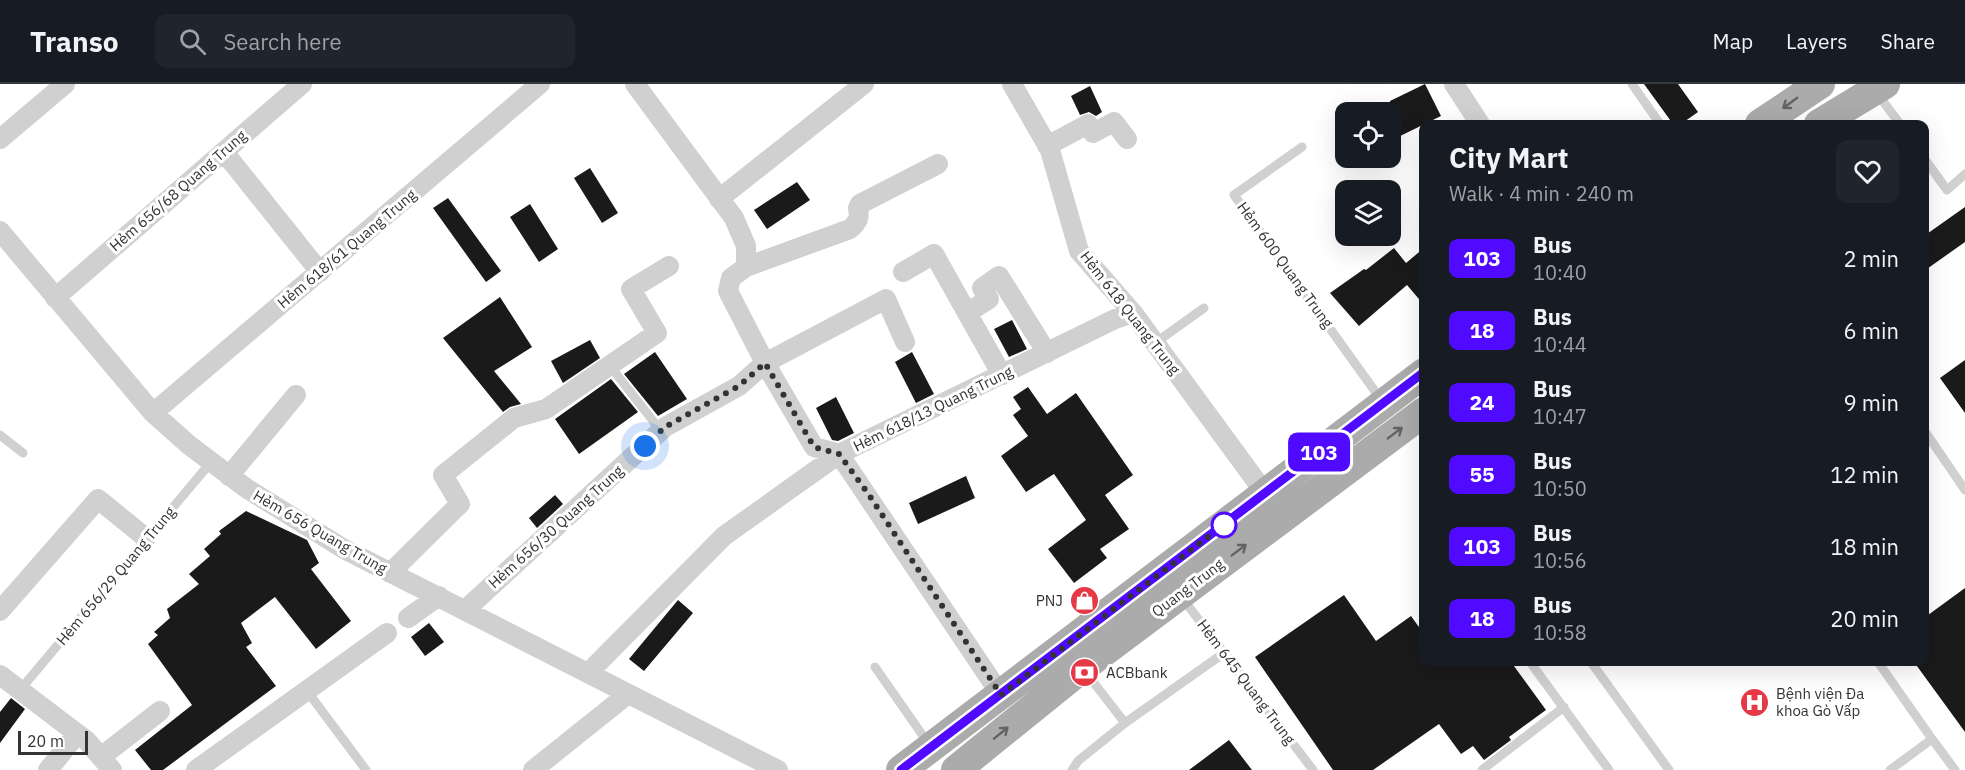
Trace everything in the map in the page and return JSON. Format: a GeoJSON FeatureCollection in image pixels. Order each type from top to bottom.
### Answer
{"type":"FeatureCollection","features":[{"type":"Feature","properties":{"kind":"main road"},"geometry":{"type":"LineString","coordinates":[[1766,120],[1820,84]]}},
{"type":"Feature","properties":{"kind":"main road"},"geometry":{"type":"LineString","coordinates":[[1826,120],[1880,87]]}},
{"type":"Feature","properties":{"kind":"main road","name":"Quang Trung"},"geometry":{"type":"LineString","coordinates":[[956,770],[1073,657],[1265,493],[1419,377]]}},
{"type":"Feature","properties":{"kind":"main road","name":"Quang Trung"},"geometry":{"type":"LineString","coordinates":[[902,770],[1001,695],[1073,657],[1180,594],[1419,416]]}},
{"type":"Feature","properties":{"kind":"street"},"geometry":{"type":"LineString","coordinates":[[0,139],[65,84]]}},
{"type":"Feature","properties":{"kind":"street","name":"Hẻm 656/68 Quang Trung"},"geometry":{"type":"LineString","coordinates":[[55,298],[302,84]]}},
{"type":"Feature","properties":{"kind":"street","name":"Hẻm 618/61 Quang Trung"},"geometry":{"type":"LineString","coordinates":[[153,413],[540,84]]}},
{"type":"Feature","properties":{"kind":"street"},"geometry":{"type":"LineString","coordinates":[[635,84],[734,218],[746,246],[746,267]]}},
{"type":"Feature","properties":{"kind":"street"},"geometry":{"type":"LineString","coordinates":[[719,199],[864,84]]}},
{"type":"Feature","properties":{"kind":"street","name":"Hẻm 618 Quang Trung"},"geometry":{"type":"LineString","coordinates":[[1012,84],[1050,150],[1079,251],[1133,313],[1265,493]]}},
{"type":"Feature","properties":{"kind":"street"},"geometry":{"type":"LineString","coordinates":[[1454,84],[1477,120]]}},
{"type":"Feature","properties":{"kind":"street"},"geometry":{"type":"LineString","coordinates":[[1047,146],[1088,124],[1093,133],[1114,122],[1127,139]]}},
{"type":"Feature","properties":{"kind":"street"},"geometry":{"type":"LineString","coordinates":[[224,152],[320,272]]}},
{"type":"Feature","properties":{"kind":"street"},"geometry":{"type":"LineString","coordinates":[[938,164],[860,204],[858,208],[860,216],[857,223],[850,229],[746,267],[731,278],[728,291],[765,363],[814,447],[839,454],[867,492],[1001,695]]}},
{"type":"Feature","properties":{"kind":"street","name":"Hẻm 656 Quang Trung"},"geometry":{"type":"LineString","coordinates":[[0,231],[153,413],[246,488],[344,549],[778,770]]}},
{"type":"Feature","properties":{"kind":"street"},"geometry":{"type":"LineString","coordinates":[[903,272],[934,254],[1002,375]]}},
{"type":"Feature","properties":{"kind":"street"},"geometry":{"type":"LineString","coordinates":[[390,573],[460,504],[443,475],[514,418],[546,409],[657,333],[631,289],[669,266]]}},
{"type":"Feature","properties":{"kind":"street"},"geometry":{"type":"LineString","coordinates":[[967,313],[989,299],[982,288],[999,276],[1047,353]]}},
{"type":"Feature","properties":{"kind":"street","name":"Hẻm 656/30 Quang Trung"},"geometry":{"type":"LineString","coordinates":[[465,610],[665,427],[739,386],[765,363],[886,299],[905,342]]}},
{"type":"Feature","properties":{"kind":"street","name":"Hẻm 618/13 Quang Trung"},"geometry":{"type":"LineString","coordinates":[[588,673],[724,536],[839,454],[1115,319],[1133,313]]}},
{"type":"Feature","properties":{"kind":"street"},"geometry":{"type":"LineString","coordinates":[[229,476],[296,395]]}},
{"type":"Feature","properties":{"kind":"street"},"geometry":{"type":"LineString","coordinates":[[0,610],[98,499],[146,538]]}},
{"type":"Feature","properties":{"kind":"street"},"geometry":{"type":"LineString","coordinates":[[196,770],[439,596]]}},
{"type":"Feature","properties":{"kind":"street"},"geometry":{"type":"LineString","coordinates":[[0,675],[87,741],[106,764],[160,711]]}},
{"type":"Feature","properties":{"kind":"street"},"geometry":{"type":"LineString","coordinates":[[533,770],[628,694]]}},
{"type":"Feature","properties":{"kind":"street"},"geometry":{"type":"LineString","coordinates":[[48,770],[77,734]]}},
{"type":"Feature","properties":{"kind":"lane"},"geometry":{"type":"LineString","coordinates":[[1632,84],[1657,120]]}},
{"type":"Feature","properties":{"kind":"lane"},"geometry":{"type":"LineString","coordinates":[[1880,87],[1898,120]]}},
{"type":"Feature","properties":{"kind":"lane","name":"Hẻm 600 Quang Trung"},"geometry":{"type":"LineString","coordinates":[[1302,147],[1234,195],[1384,403]]}},
{"type":"Feature","properties":{"kind":"lane"},"geometry":{"type":"LineString","coordinates":[[1929,165],[1947,190],[1965,174]]}},
{"type":"Feature","properties":{"kind":"lane"},"geometry":{"type":"LineString","coordinates":[[1155,343],[1204,308]]}},
{"type":"Feature","properties":{"kind":"lane"},"geometry":{"type":"LineString","coordinates":[[610,366],[661,431]]}},
{"type":"Feature","properties":{"kind":"lane"},"geometry":{"type":"LineString","coordinates":[[0,435],[23,453]]}},
{"type":"Feature","properties":{"kind":"lane"},"geometry":{"type":"LineString","coordinates":[[1929,437],[1965,490]]}},
{"type":"Feature","properties":{"kind":"lane","name":"Hẻm 656/29 Quang Trung"},"geometry":{"type":"LineString","coordinates":[[21,690],[211,462]]}},
{"type":"Feature","properties":{"kind":"lane","name":"Hẻm 645 Quang Trung"},"geometry":{"type":"LineString","coordinates":[[1180,594],[1313,770]]}},
{"type":"Feature","properties":{"kind":"lane"},"geometry":{"type":"LineString","coordinates":[[1072,770],[1078,761],[1125,723],[1224,653]]}},
{"type":"Feature","properties":{"kind":"lane"},"geometry":{"type":"LineString","coordinates":[[1073,657],[1125,723]]}},
{"type":"Feature","properties":{"kind":"lane"},"geometry":{"type":"LineString","coordinates":[[1533,666],[1609,770]]}},
{"type":"Feature","properties":{"kind":"lane"},"geometry":{"type":"LineString","coordinates":[[1594,666],[1669,770]]}},
{"type":"Feature","properties":{"kind":"lane"},"geometry":{"type":"LineString","coordinates":[[1881,666],[1955,770]]}},
{"type":"Feature","properties":{"kind":"lane"},"geometry":{"type":"LineString","coordinates":[[875,667],[932,747]]}},
{"type":"Feature","properties":{"kind":"lane"},"geometry":{"type":"LineString","coordinates":[[307,691],[366,770]]}},
{"type":"Feature","properties":{"kind":"lane"},"geometry":{"type":"LineString","coordinates":[[1482,770],[1564,707]]}},
{"type":"Feature","properties":{"kind":"lane"},"geometry":{"type":"LineString","coordinates":[[1890,770],[1932,739]]}},
{"type":"Feature","properties":{"kind":"building"},"geometry":{"type":"Polygon","coordinates":[[[1425,84],[1441,116],[1433,120],[1419,120],[1419,127],[1401,136],[1401,102],[1390,102],[1425,84]]]}},
{"type":"Feature","properties":{"kind":"building"},"geometry":{"type":"Polygon","coordinates":[[[1644,84],[1678,84],[1698,112],[1687,120],[1670,120],[1644,84]]]}},
{"type":"Feature","properties":{"kind":"building"},"geometry":{"type":"Polygon","coordinates":[[[1090,86],[1102,112],[1096,116],[1089,112],[1080,115],[1071,96],[1090,86]]]}},
{"type":"Feature","properties":{"kind":"building"},"geometry":{"type":"Polygon","coordinates":[[[590,168],[618,213],[602,223],[574,178],[590,168]]]}},
{"type":"Feature","properties":{"kind":"building"},"geometry":{"type":"Polygon","coordinates":[[[797,182],[810,200],[767,229],[754,210],[797,182]]]}},
{"type":"Feature","properties":{"kind":"building"},"geometry":{"type":"Polygon","coordinates":[[[448,198],[501,271],[486,282],[433,208],[448,198]]]}},
{"type":"Feature","properties":{"kind":"building"},"geometry":{"type":"Polygon","coordinates":[[[530,204],[558,249],[539,262],[510,217],[530,204]]]}},
{"type":"Feature","properties":{"kind":"building"},"geometry":{"type":"Polygon","coordinates":[[[1965,207],[1965,242],[1929,267],[1929,232],[1965,207]]]}},
{"type":"Feature","properties":{"kind":"building"},"geometry":{"type":"Polygon","coordinates":[[[1394,248],[1406,263],[1419,252],[1419,299],[1407,285],[1359,326],[1330,293],[1364,269],[1366,270],[1394,248]]]}},
{"type":"Feature","properties":{"kind":"building"},"geometry":{"type":"Polygon","coordinates":[[[500,297],[532,347],[494,371],[521,404],[503,412],[443,338],[500,297]]]}},
{"type":"Feature","properties":{"kind":"building"},"geometry":{"type":"Polygon","coordinates":[[[1012,320],[1027,349],[1009,357],[994,329],[1012,320]]]}},
{"type":"Feature","properties":{"kind":"building"},"geometry":{"type":"Polygon","coordinates":[[[590,340],[600,358],[563,383],[551,361],[590,340]]]}},
{"type":"Feature","properties":{"kind":"building"},"geometry":{"type":"Polygon","coordinates":[[[655,352],[687,399],[658,416],[624,374],[655,352]]]}},
{"type":"Feature","properties":{"kind":"building"},"geometry":{"type":"Polygon","coordinates":[[[912,352],[934,394],[916,403],[895,362],[912,352]]]}},
{"type":"Feature","properties":{"kind":"building"},"geometry":{"type":"Polygon","coordinates":[[[1965,360],[1965,413],[1940,378],[1965,360]]]}},
{"type":"Feature","properties":{"kind":"building"},"geometry":{"type":"Polygon","coordinates":[[[611,379],[638,412],[579,454],[555,419],[611,379]]]}},
{"type":"Feature","properties":{"kind":"building"},"geometry":{"type":"Polygon","coordinates":[[[1028,387],[1047,414],[1076,393],[1133,475],[1105,495],[1129,529],[1100,549],[1107,558],[1074,583],[1048,549],[1086,520],[1054,474],[1026,492],[1001,456],[1028,436],[1013,415],[1021,409],[1013,397],[1028,387]]]}},
{"type":"Feature","properties":{"kind":"building"},"geometry":{"type":"Polygon","coordinates":[[[836,397],[854,433],[838,441],[832,440],[816,408],[836,397]]]}},
{"type":"Feature","properties":{"kind":"building"},"geometry":{"type":"Polygon","coordinates":[[[966,476],[975,498],[918,524],[909,503],[966,476]]]}},
{"type":"Feature","properties":{"kind":"building"},"geometry":{"type":"Polygon","coordinates":[[[555,495],[563,504],[537,528],[529,518],[555,495]]]}},
{"type":"Feature","properties":{"kind":"building"},"geometry":{"type":"Polygon","coordinates":[[[246,511],[307,540],[319,563],[311,569],[351,621],[316,649],[275,597],[241,623],[252,643],[246,647],[276,686],[163,770],[151,770],[135,750],[192,705],[148,644],[158,635],[154,632],[170,618],[167,609],[199,584],[189,574],[210,556],[204,549],[221,534],[219,531],[246,511]]]}},
{"type":"Feature","properties":{"kind":"building"},"geometry":{"type":"Polygon","coordinates":[[[1965,588],[1965,732],[1917,666],[1929,666],[1929,614],[1965,588]]]}},
{"type":"Feature","properties":{"kind":"building"},"geometry":{"type":"Polygon","coordinates":[[[1344,595],[1376,641],[1411,616],[1419,627],[1419,666],[1514,666],[1546,710],[1509,737],[1511,740],[1484,760],[1473,746],[1461,754],[1439,724],[1373,770],[1333,770],[1255,657],[1344,595]]]}},
{"type":"Feature","properties":{"kind":"building"},"geometry":{"type":"Polygon","coordinates":[[[678,600],[693,613],[644,671],[629,659],[678,600]]]}},
{"type":"Feature","properties":{"kind":"building"},"geometry":{"type":"Polygon","coordinates":[[[429,623],[444,642],[425,656],[411,637],[429,623]]]}},
{"type":"Feature","properties":{"kind":"building"},"geometry":{"type":"Polygon","coordinates":[[[11,698],[25,709],[0,743],[0,712],[11,698]]]}},
{"type":"Feature","properties":{"kind":"building"},"geometry":{"type":"Polygon","coordinates":[[[1229,740],[1252,770],[1189,770],[1229,740]]]}},
{"type":"Feature","properties":{"kind":"bus line","name":"103"},"geometry":{"type":"LineString","coordinates":[[901,770],[1419,376]]}},
{"type":"Feature","properties":{"kind":"place","name":"PNJ"},"geometry":{"type":"Point","coordinates":[1084,601]}},
{"type":"Feature","properties":{"kind":"place","name":"ACBbank"},"geometry":{"type":"Point","coordinates":[1085,673]}},
{"type":"Feature","properties":{"kind":"place","name":"Bệnh viện Đa khoa Gò Vấp"},"geometry":{"type":"Point","coordinates":[1755,703]}},
{"type":"Feature","properties":{"kind":"route"},"geometry":{"type":"LineString","coordinates":[[645,446],[665,427],[739,386],[765,363],[814,447],[839,454],[867,492],[1001,695],[1230,520],[1224,525]]}}]}
